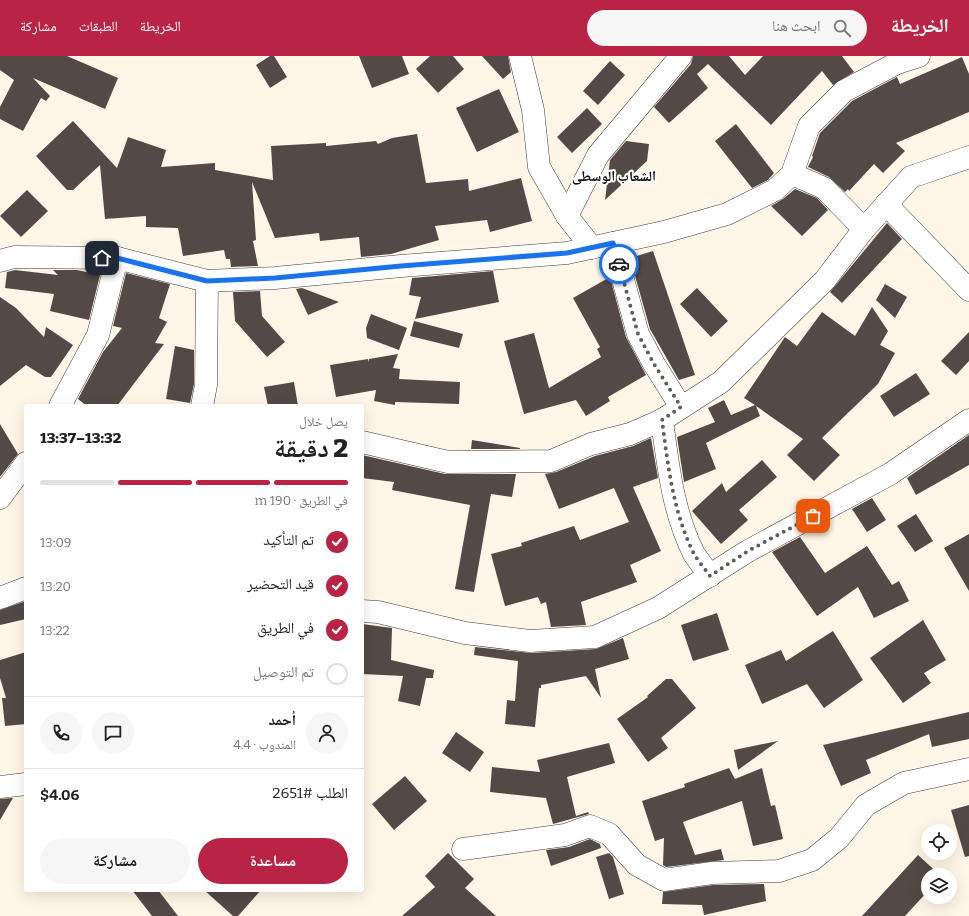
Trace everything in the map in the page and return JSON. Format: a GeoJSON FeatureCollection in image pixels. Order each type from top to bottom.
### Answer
{"type":"FeatureCollection","features":[{"type":"Feature","properties":{"kind":"street"},"geometry":{"type":"LineString","coordinates":[[520,56],[533,110],[539,167],[567,216],[592,248]]}},
{"type":"Feature","properties":{"kind":"street"},"geometry":{"type":"LineString","coordinates":[[567,216],[598,155],[681,56]]}},
{"type":"Feature","properties":{"kind":"street"},"geometry":{"type":"LineString","coordinates":[[0,261],[14,257],[117,258],[207,281],[275,278],[401,266],[567,253],[664,232],[727,214],[775,190],[792,174],[809,126],[844,91],[897,62],[919,56]]}},
{"type":"Feature","properties":{"kind":"street"},"geometry":{"type":"LineString","coordinates":[[364,442],[448,462],[551,461],[591,444],[630,434],[662,420],[721,382],[825,280],[864,229],[911,177],[969,157]]}},
{"type":"Feature","properties":{"kind":"street"},"geometry":{"type":"LineString","coordinates":[[792,174],[824,188],[864,229]]}},
{"type":"Feature","properties":{"kind":"street"},"geometry":{"type":"LineString","coordinates":[[886,204],[969,290]]}},
{"type":"Feature","properties":{"kind":"street"},"geometry":{"type":"LineString","coordinates":[[613,243],[638,334],[654,364],[681,407]]}},
{"type":"Feature","properties":{"kind":"street"},"geometry":{"type":"LineString","coordinates":[[61,404],[98,335],[117,258]]}},
{"type":"Feature","properties":{"kind":"street"},"geometry":{"type":"LineString","coordinates":[[202,404],[206,384],[207,281]]}},
{"type":"Feature","properties":{"kind":"street"},"geometry":{"type":"LineString","coordinates":[[662,420],[670,480],[681,523],[695,555],[710,576]]}},
{"type":"Feature","properties":{"kind":"street"},"geometry":{"type":"LineString","coordinates":[[364,611],[378,612],[465,633],[530,641],[595,636],[658,608],[748,551],[890,474],[969,420]]}},
{"type":"Feature","properties":{"kind":"street"},"geometry":{"type":"LineString","coordinates":[[0,498],[24,466]]}},
{"type":"Feature","properties":{"kind":"street"},"geometry":{"type":"LineString","coordinates":[[0,598],[24,589]]}},
{"type":"Feature","properties":{"kind":"street"},"geometry":{"type":"LineString","coordinates":[[464,849],[565,835],[590,826],[609,834],[636,865],[664,880],[712,873],[779,871],[812,860],[839,838],[866,805],[904,783],[969,769]]}},
{"type":"Feature","properties":{"kind":"street"},"geometry":{"type":"LineString","coordinates":[[0,787],[24,784]]}},
{"type":"Feature","properties":{"kind":"building"},"geometry":{"type":"Polygon","coordinates":[[[0,56],[67,56],[118,78],[105,109],[33,78],[50,96],[46,101],[41,98],[23,131],[0,119],[0,107],[14,80],[0,70],[0,56]]]}},
{"type":"Feature","properties":{"kind":"building"},"geometry":{"type":"Polygon","coordinates":[[[270,56],[274,56],[287,77],[270,88],[256,65],[270,56]]]}},
{"type":"Feature","properties":{"kind":"building"},"geometry":{"type":"Polygon","coordinates":[[[359,56],[402,56],[409,74],[372,88],[359,56]]]}},
{"type":"Feature","properties":{"kind":"building"},"geometry":{"type":"Polygon","coordinates":[[[430,56],[453,56],[464,69],[438,93],[416,69],[430,56]]]}},
{"type":"Feature","properties":{"kind":"building"},"geometry":{"type":"Polygon","coordinates":[[[482,56],[508,56],[511,72],[503,79],[482,56]]]}},
{"type":"Feature","properties":{"kind":"building"},"geometry":{"type":"Polygon","coordinates":[[[693,56],[729,56],[745,75],[763,56],[842,56],[854,72],[833,85],[822,71],[771,125],[708,64],[697,74],[708,88],[669,123],[654,107],[691,64],[693,56]]]}},
{"type":"Feature","properties":{"kind":"building"},"geometry":{"type":"Polygon","coordinates":[[[962,57],[969,74],[969,112],[896,143],[905,151],[883,173],[874,164],[849,191],[848,189],[845,192],[829,177],[808,167],[813,157],[812,156],[820,133],[852,101],[897,77],[900,84],[962,57]]]}},
{"type":"Feature","properties":{"kind":"building"},"geometry":{"type":"Polygon","coordinates":[[[610,61],[625,75],[598,105],[583,91],[610,61]]]}},
{"type":"Feature","properties":{"kind":"building"},"geometry":{"type":"Polygon","coordinates":[[[499,89],[519,132],[477,152],[456,108],[499,89]]]}},
{"type":"Feature","properties":{"kind":"building"},"geometry":{"type":"Polygon","coordinates":[[[587,108],[602,124],[572,153],[557,137],[587,108]]]}},
{"type":"Feature","properties":{"kind":"building"},"geometry":{"type":"Polygon","coordinates":[[[73,121],[117,168],[128,137],[166,150],[161,167],[215,163],[215,170],[273,180],[271,146],[326,143],[326,146],[376,141],[378,144],[392,138],[417,134],[426,183],[468,179],[469,191],[521,178],[532,221],[490,232],[487,220],[435,226],[439,240],[391,254],[361,257],[359,237],[320,241],[319,233],[275,238],[252,182],[256,240],[253,241],[258,266],[231,267],[230,259],[226,259],[224,250],[183,256],[178,228],[146,227],[146,216],[105,219],[100,165],[73,190],[67,190],[36,156],[73,121]]]}},
{"type":"Feature","properties":{"kind":"building"},"geometry":{"type":"Polygon","coordinates":[[[736,124],[774,173],[768,180],[752,188],[715,141],[736,124]]]}},
{"type":"Feature","properties":{"kind":"building"},"geometry":{"type":"Polygon","coordinates":[[[626,141],[649,144],[647,161],[605,200],[610,160],[626,141]]]}},
{"type":"Feature","properties":{"kind":"building"},"geometry":{"type":"Polygon","coordinates":[[[795,189],[817,198],[828,210],[802,236],[771,206],[783,199],[795,189]]]}},
{"type":"Feature","properties":{"kind":"building"},"geometry":{"type":"Polygon","coordinates":[[[27,190],[48,211],[21,237],[0,216],[27,190]]]}},
{"type":"Feature","properties":{"kind":"building"},"geometry":{"type":"Polygon","coordinates":[[[887,223],[902,239],[842,303],[830,292],[887,223]]]}},
{"type":"Feature","properties":{"kind":"building"},"geometry":{"type":"Polygon","coordinates":[[[653,251],[695,375],[679,380],[650,329],[630,258],[653,251]]]}},
{"type":"Feature","properties":{"kind":"building"},"geometry":{"type":"Polygon","coordinates":[[[15,270],[58,275],[53,270],[77,270],[100,275],[89,320],[50,311],[54,294],[5,288],[7,272],[15,270]]]}},
{"type":"Feature","properties":{"kind":"building"},"geometry":{"type":"Polygon","coordinates":[[[493,271],[499,302],[415,319],[421,297],[409,295],[412,278],[493,271]]]}},
{"type":"Feature","properties":{"kind":"building"},"geometry":{"type":"Polygon","coordinates":[[[126,273],[170,284],[159,318],[167,322],[155,343],[164,344],[119,404],[84,404],[78,399],[103,352],[122,328],[113,326],[126,273]]]}},
{"type":"Feature","properties":{"kind":"building"},"geometry":{"type":"Polygon","coordinates":[[[610,277],[626,337],[646,375],[608,397],[610,401],[586,416],[576,400],[524,414],[504,341],[534,333],[549,388],[601,357],[597,349],[600,347],[573,298],[610,277]]]}},
{"type":"Feature","properties":{"kind":"building"},"geometry":{"type":"Polygon","coordinates":[[[885,284],[907,297],[895,318],[876,300],[885,284]]]}},
{"type":"Feature","properties":{"kind":"building"},"geometry":{"type":"Polygon","coordinates":[[[302,288],[339,302],[308,315],[296,289],[302,288]]]}},
{"type":"Feature","properties":{"kind":"building"},"geometry":{"type":"Polygon","coordinates":[[[697,288],[728,321],[711,337],[680,304],[697,288]]]}},
{"type":"Feature","properties":{"kind":"building"},"geometry":{"type":"Polygon","coordinates":[[[260,291],[262,316],[285,342],[267,357],[235,321],[233,292],[260,291]]]}},
{"type":"Feature","properties":{"kind":"building"},"geometry":{"type":"Polygon","coordinates":[[[0,297],[16,308],[44,337],[46,327],[73,345],[51,377],[45,377],[26,365],[0,386],[0,297]]]}},
{"type":"Feature","properties":{"kind":"building"},"geometry":{"type":"Polygon","coordinates":[[[872,307],[888,331],[880,345],[895,353],[878,384],[822,438],[840,455],[814,481],[787,455],[803,439],[756,406],[760,416],[706,443],[716,469],[684,482],[677,437],[715,422],[708,408],[724,400],[731,415],[755,405],[744,398],[785,337],[797,346],[822,312],[855,336],[872,307]]]}},
{"type":"Feature","properties":{"kind":"building"},"geometry":{"type":"Polygon","coordinates":[[[371,314],[407,328],[399,350],[367,338],[366,328],[371,314]]]}},
{"type":"Feature","properties":{"kind":"building"},"geometry":{"type":"Polygon","coordinates":[[[414,321],[463,334],[459,348],[410,336],[414,321]]]}},
{"type":"Feature","properties":{"kind":"building"},"geometry":{"type":"Polygon","coordinates":[[[969,332],[969,361],[956,375],[941,361],[969,332]]]}},
{"type":"Feature","properties":{"kind":"building"},"geometry":{"type":"Polygon","coordinates":[[[175,346],[194,350],[194,384],[190,403],[166,399],[175,346]]]}},
{"type":"Feature","properties":{"kind":"building"},"geometry":{"type":"Polygon","coordinates":[[[398,354],[393,368],[400,369],[399,379],[460,382],[459,404],[395,402],[395,405],[374,401],[376,390],[336,397],[330,365],[368,359],[369,362],[369,359],[398,354]]]}},
{"type":"Feature","properties":{"kind":"building"},"geometry":{"type":"Polygon","coordinates":[[[916,373],[930,394],[894,417],[880,396],[916,373]]]}},
{"type":"Feature","properties":{"kind":"building"},"geometry":{"type":"Polygon","coordinates":[[[294,382],[298,404],[268,404],[264,387],[294,382]]]}},
{"type":"Feature","properties":{"kind":"building"},"geometry":{"type":"Polygon","coordinates":[[[0,424],[18,454],[0,477],[0,424]]]}},
{"type":"Feature","properties":{"kind":"building"},"geometry":{"type":"Polygon","coordinates":[[[969,435],[969,465],[916,495],[907,478],[969,435]]]}},
{"type":"Feature","properties":{"kind":"building"},"geometry":{"type":"Polygon","coordinates":[[[651,438],[658,478],[633,487],[661,551],[630,565],[637,582],[581,602],[586,625],[551,627],[546,602],[541,604],[538,597],[505,606],[491,554],[522,546],[521,543],[574,526],[580,540],[629,522],[614,488],[559,509],[545,474],[556,472],[595,456],[633,446],[651,438]]]}},
{"type":"Feature","properties":{"kind":"building"},"geometry":{"type":"Polygon","coordinates":[[[472,440],[520,448],[520,449],[471,449],[472,440]]]}},
{"type":"Feature","properties":{"kind":"building"},"geometry":{"type":"Polygon","coordinates":[[[364,455],[445,474],[516,474],[512,497],[491,494],[474,592],[455,589],[470,505],[392,490],[394,482],[364,478],[364,455]]]}},
{"type":"Feature","properties":{"kind":"building"},"geometry":{"type":"Polygon","coordinates":[[[762,460],[777,477],[739,510],[748,520],[721,544],[692,511],[722,483],[726,492],[762,460]]]}},
{"type":"Feature","properties":{"kind":"building"},"geometry":{"type":"Polygon","coordinates":[[[872,498],[886,520],[867,532],[852,509],[872,498]]]}},
{"type":"Feature","properties":{"kind":"building"},"geometry":{"type":"Polygon","coordinates":[[[916,514],[933,541],[915,552],[897,526],[916,514]]]}},
{"type":"Feature","properties":{"kind":"building"},"geometry":{"type":"Polygon","coordinates":[[[969,534],[969,591],[944,548],[969,534]]]}},
{"type":"Feature","properties":{"kind":"building"},"geometry":{"type":"Polygon","coordinates":[[[800,537],[825,573],[867,546],[892,585],[899,581],[909,601],[874,618],[858,587],[817,616],[772,552],[800,537]]]}},
{"type":"Feature","properties":{"kind":"building"},"geometry":{"type":"Polygon","coordinates":[[[24,602],[24,619],[0,625],[0,610],[24,602]]]}},
{"type":"Feature","properties":{"kind":"building"},"geometry":{"type":"Polygon","coordinates":[[[717,613],[729,650],[693,661],[681,625],[717,613]]]}},
{"type":"Feature","properties":{"kind":"building"},"geometry":{"type":"Polygon","coordinates":[[[923,620],[946,660],[924,673],[931,683],[903,703],[870,658],[923,620]]]}},
{"type":"Feature","properties":{"kind":"building"},"geometry":{"type":"Polygon","coordinates":[[[364,624],[392,628],[391,660],[434,670],[433,678],[426,678],[420,706],[398,701],[403,676],[364,674],[364,624]]]}},
{"type":"Feature","properties":{"kind":"building"},"geometry":{"type":"Polygon","coordinates":[[[833,631],[863,680],[824,708],[807,684],[762,704],[745,665],[781,650],[786,661],[833,631]]]}},
{"type":"Feature","properties":{"kind":"building"},"geometry":{"type":"Polygon","coordinates":[[[623,638],[629,659],[595,669],[601,698],[586,676],[541,685],[541,688],[539,688],[535,727],[505,724],[507,700],[515,701],[518,661],[474,655],[475,647],[531,653],[596,649],[623,638]]]}},
{"type":"Feature","properties":{"kind":"building"},"geometry":{"type":"Polygon","coordinates":[[[24,653],[24,724],[5,726],[2,698],[6,698],[0,678],[0,660],[24,653]]]}},
{"type":"Feature","properties":{"kind":"building"},"geometry":{"type":"Polygon","coordinates":[[[666,679],[672,679],[696,708],[661,738],[668,748],[648,762],[617,719],[648,697],[647,696],[666,679]]]}},
{"type":"Feature","properties":{"kind":"building"},"geometry":{"type":"Polygon","coordinates":[[[969,712],[969,739],[932,747],[929,734],[866,760],[871,773],[841,786],[823,745],[969,712]]]}},
{"type":"Feature","properties":{"kind":"building"},"geometry":{"type":"Polygon","coordinates":[[[456,732],[484,752],[470,772],[442,753],[456,732]]]}},
{"type":"Feature","properties":{"kind":"building"},"geometry":{"type":"Polygon","coordinates":[[[778,741],[738,770],[734,750],[778,741]]]}},
{"type":"Feature","properties":{"kind":"building"},"geometry":{"type":"Polygon","coordinates":[[[609,743],[615,763],[567,777],[576,816],[588,812],[589,814],[553,824],[546,798],[490,792],[492,767],[540,772],[537,760],[609,743]]]}},
{"type":"Feature","properties":{"kind":"building"},"geometry":{"type":"Polygon","coordinates":[[[729,768],[735,779],[762,768],[771,806],[775,805],[783,839],[753,846],[742,801],[683,822],[695,855],[721,849],[724,860],[666,867],[663,865],[664,838],[655,841],[642,801],[685,787],[684,784],[729,768]]]}},
{"type":"Feature","properties":{"kind":"building"},"geometry":{"type":"Polygon","coordinates":[[[405,776],[427,801],[394,830],[372,804],[405,776]]]}},
{"type":"Feature","properties":{"kind":"building"},"geometry":{"type":"Polygon","coordinates":[[[13,798],[0,820],[0,799],[13,798]]]}},
{"type":"Feature","properties":{"kind":"building"},"geometry":{"type":"Polygon","coordinates":[[[969,805],[969,856],[965,857],[957,830],[957,824],[955,824],[951,810],[969,805]]]}},
{"type":"Feature","properties":{"kind":"building"},"geometry":{"type":"Polygon","coordinates":[[[590,839],[600,844],[601,848],[551,866],[546,850],[569,847],[590,839]]]}},
{"type":"Feature","properties":{"kind":"building"},"geometry":{"type":"Polygon","coordinates":[[[448,853],[474,879],[465,888],[496,916],[402,916],[435,887],[425,876],[448,853]]]}},
{"type":"Feature","properties":{"kind":"building"},"geometry":{"type":"Polygon","coordinates":[[[609,853],[613,857],[624,894],[609,899],[596,857],[609,853]]]}},
{"type":"Feature","properties":{"kind":"building"},"geometry":{"type":"Polygon","coordinates":[[[918,855],[921,860],[924,860],[932,868],[921,868],[921,899],[905,916],[862,916],[918,855]]]}},
{"type":"Feature","properties":{"kind":"building"},"geometry":{"type":"Polygon","coordinates":[[[764,884],[766,901],[704,915],[702,905],[662,904],[663,892],[713,885],[764,884]]]}},
{"type":"Feature","properties":{"kind":"building"},"geometry":{"type":"Polygon","coordinates":[[[134,892],[160,892],[178,916],[152,916],[134,892]]]}},
{"type":"Feature","properties":{"kind":"building"},"geometry":{"type":"Polygon","coordinates":[[[206,892],[259,892],[238,916],[233,916],[206,892]]]}},
{"type":"Feature","properties":{"kind":"way so far"},"geometry":{"type":"LineString","coordinates":[[619,264],[638,334],[654,364],[681,407],[662,420],[670,480],[681,523],[695,555],[710,576],[748,551],[813,516]]}},
{"type":"Feature","properties":{"kind":"district","name":"الشعاب الوسطى"},"geometry":{"type":"Point","coordinates":[614,176]}},
{"type":"Feature","properties":{"kind":"route"},"geometry":{"type":"LineString","coordinates":[[102,258],[117,258],[207,281],[275,278],[401,266],[567,253],[613,243],[619,264]]}}]}
